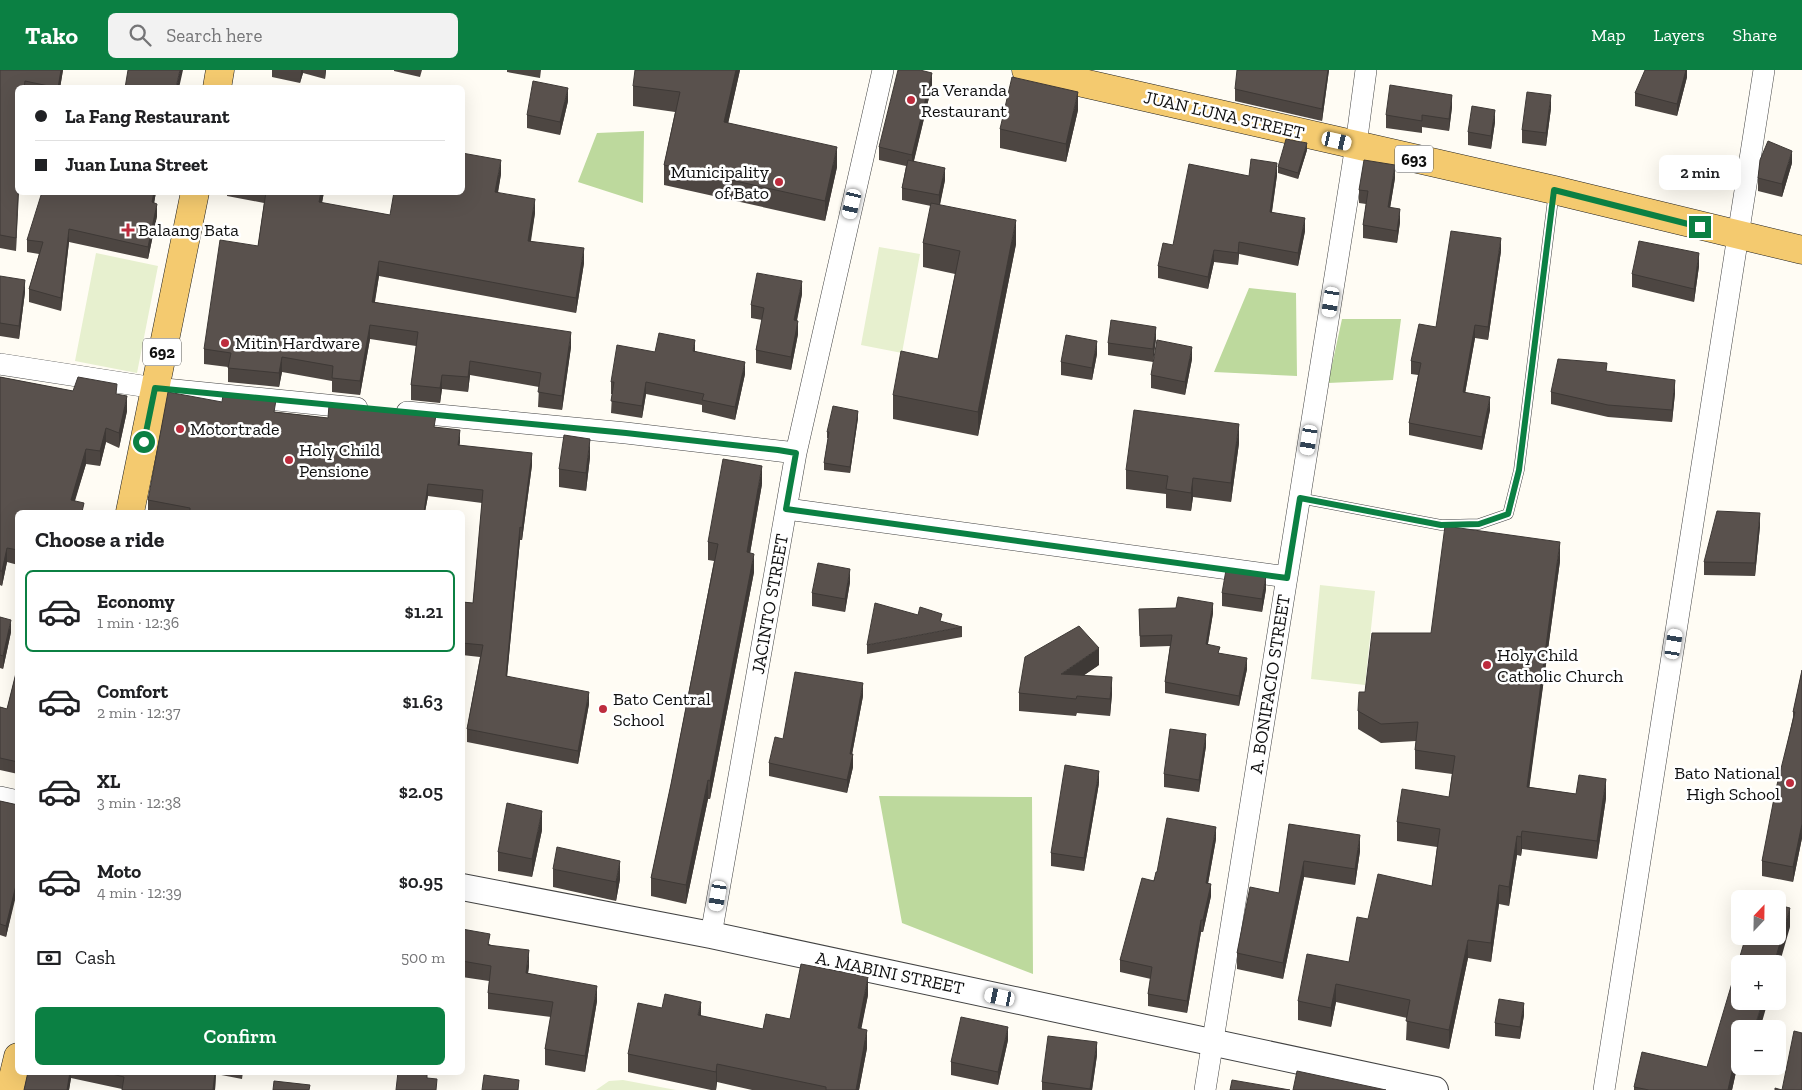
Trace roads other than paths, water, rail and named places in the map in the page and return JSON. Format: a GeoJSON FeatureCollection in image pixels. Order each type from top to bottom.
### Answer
{"type":"FeatureCollection","features":[{"type":"Feature","properties":{"kind":"main road"},"geometry":{"type":"LineString","coordinates":[[218,85],[220,70]]}},
{"type":"Feature","properties":{"kind":"main road","name":"JUAN LUNA STREET"},"geometry":{"type":"LineString","coordinates":[[1026,70],[1554,190],[1737,236],[1802,250]]}},
{"type":"Feature","properties":{"kind":"main road","name":"692"},"geometry":{"type":"LineString","coordinates":[[130,510],[194,195]]}},
{"type":"Feature","properties":{"kind":"main road"},"geometry":{"type":"LineString","coordinates":[[10,1090],[15,1069]]}},
{"type":"Feature","properties":{"kind":"street","name":"JACINTO STREET"},"geometry":{"type":"LineString","coordinates":[[711,935],[796,453],[883,70]]}},
{"type":"Feature","properties":{"kind":"street","name":"A. BONIFACIO STREET"},"geometry":{"type":"LineString","coordinates":[[1205,1090],[1356,145],[1366,70]]}},
{"type":"Feature","properties":{"kind":"street"},"geometry":{"type":"LineString","coordinates":[[1604,1090],[1764,70]]}},
{"type":"Feature","properties":{"kind":"street"},"geometry":{"type":"LineString","coordinates":[[0,364],[155,388],[626,433],[796,453]]}},
{"type":"Feature","properties":{"kind":"street"},"geometry":{"type":"LineString","coordinates":[[786,509],[1287,578]]}},
{"type":"Feature","properties":{"kind":"street"},"geometry":{"type":"LineString","coordinates":[[0,797],[15,800]]}},
{"type":"Feature","properties":{"kind":"street","name":"A. MABINI STREET"},"geometry":{"type":"LineString","coordinates":[[465,888],[711,935],[1435,1090]]}},
{"type":"Feature","properties":{"kind":"lane"},"geometry":{"type":"LineString","coordinates":[[1300,498],[1441,525],[1479,524],[1508,514],[1519,470],[1554,190]]}},
{"type":"Feature","properties":{"kind":"place","name":"La Veranda Restaurant"},"geometry":{"type":"Point","coordinates":[911,100]}},
{"type":"Feature","properties":{"kind":"place","name":"Municipality of Bato"},"geometry":{"type":"Point","coordinates":[779,182]}},
{"type":"Feature","properties":{"kind":"place","name":"Balaang Bata"},"geometry":{"type":"Point","coordinates":[128,230]}},
{"type":"Feature","properties":{"kind":"place","name":"Mitin Hardware"},"geometry":{"type":"Point","coordinates":[225,343]}},
{"type":"Feature","properties":{"kind":"place","name":"Motortrade"},"geometry":{"type":"Point","coordinates":[180,429]}},
{"type":"Feature","properties":{"kind":"place","name":"Holy Child Pensione"},"geometry":{"type":"Point","coordinates":[289,460]}},
{"type":"Feature","properties":{"kind":"place","name":"Holy Child Catholic Church"},"geometry":{"type":"Point","coordinates":[1487,665]}},
{"type":"Feature","properties":{"kind":"place","name":"Bato Central School"},"geometry":{"type":"Point","coordinates":[603,709]}},
{"type":"Feature","properties":{"kind":"place","name":"Bato National High School"},"geometry":{"type":"Point","coordinates":[1790,783]}}]}
